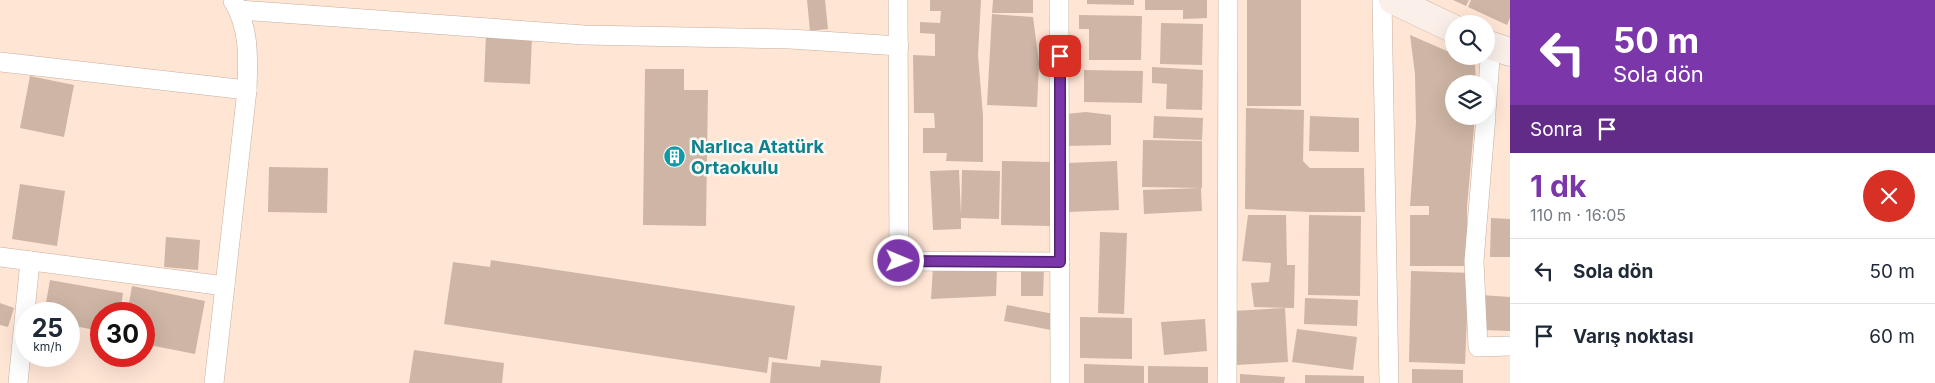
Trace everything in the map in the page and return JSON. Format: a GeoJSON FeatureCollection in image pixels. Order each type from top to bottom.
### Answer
{"type":"FeatureCollection","features":[{"type":"Feature","properties":{"kind":"street"},"geometry":{"type":"LineString","coordinates":[[898,0],[899,261],[1060,262]]}},
{"type":"Feature","properties":{"kind":"street"},"geometry":{"type":"LineString","coordinates":[[1059,0],[1060,383]]}},
{"type":"Feature","properties":{"kind":"street"},"geometry":{"type":"LineString","coordinates":[[1227,383],[1228,0]]}},
{"type":"Feature","properties":{"kind":"street"},"geometry":{"type":"LineString","coordinates":[[1382,0],[1389,383]]}},
{"type":"Feature","properties":{"kind":"street"},"geometry":{"type":"LineString","coordinates":[[1393,0],[1445,25]]}},
{"type":"Feature","properties":{"kind":"street"},"geometry":{"type":"LineString","coordinates":[[214,383],[247,90],[248,45],[236,5],[584,35],[790,39],[899,46]]}},
{"type":"Feature","properties":{"kind":"street"},"geometry":{"type":"LineString","coordinates":[[1492,75],[1496,48]]}},
{"type":"Feature","properties":{"kind":"street"},"geometry":{"type":"LineString","coordinates":[[0,62],[247,90]]}},
{"type":"Feature","properties":{"kind":"street"},"geometry":{"type":"LineString","coordinates":[[1485,125],[1474,261],[1478,347],[1510,346]]}},
{"type":"Feature","properties":{"kind":"street"},"geometry":{"type":"LineString","coordinates":[[0,257],[225,286]]}},
{"type":"Feature","properties":{"kind":"street"},"geometry":{"type":"LineString","coordinates":[[18,383],[30,261]]}},
{"type":"Feature","properties":{"kind":"building"},"geometry":{"type":"Polygon","coordinates":[[[807,0],[825,0],[828,29],[810,31],[807,0]]]}},
{"type":"Feature","properties":{"kind":"building"},"geometry":{"type":"Polygon","coordinates":[[[930,0],[981,0],[978,55],[983,116],[983,162],[946,161],[947,153],[923,153],[923,128],[935,128],[934,113],[914,113],[913,55],[935,56],[935,34],[920,33],[920,22],[940,23],[941,11],[930,11],[930,0]]]}},
{"type":"Feature","properties":{"kind":"building"},"geometry":{"type":"Polygon","coordinates":[[[993,0],[1033,0],[1033,13],[992,13],[993,0]]]}},
{"type":"Feature","properties":{"kind":"building"},"geometry":{"type":"Polygon","coordinates":[[[1087,0],[1134,0],[1134,5],[1087,4],[1087,0]]]}},
{"type":"Feature","properties":{"kind":"building"},"geometry":{"type":"Polygon","coordinates":[[[1145,0],[1207,0],[1207,18],[1183,19],[1183,10],[1145,10],[1145,0]]]}},
{"type":"Feature","properties":{"kind":"building"},"geometry":{"type":"Polygon","coordinates":[[[1247,0],[1301,0],[1301,106],[1247,106],[1247,0]]]}},
{"type":"Feature","properties":{"kind":"building"},"geometry":{"type":"Polygon","coordinates":[[[1453,0],[1469,0],[1466,6],[1453,0]]]}},
{"type":"Feature","properties":{"kind":"building"},"geometry":{"type":"Polygon","coordinates":[[[1471,0],[1510,0],[1510,18],[1507,25],[1495,19],[1495,15],[1485,15],[1468,7],[1471,0]]]}},
{"type":"Feature","properties":{"kind":"building"},"geometry":{"type":"Polygon","coordinates":[[[992,14],[1033,17],[1039,63],[1037,107],[987,105],[992,14]]]}},
{"type":"Feature","properties":{"kind":"building"},"geometry":{"type":"Polygon","coordinates":[[[1079,15],[1142,16],[1141,60],[1089,60],[1089,29],[1079,29],[1079,15]]]}},
{"type":"Feature","properties":{"kind":"building"},"geometry":{"type":"Polygon","coordinates":[[[1161,23],[1203,24],[1202,65],[1160,64],[1161,23]]]}},
{"type":"Feature","properties":{"kind":"building"},"geometry":{"type":"Polygon","coordinates":[[[486,34],[532,36],[530,84],[484,82],[486,34]]]}},
{"type":"Feature","properties":{"kind":"building"},"geometry":{"type":"Polygon","coordinates":[[[1410,35],[1445,50],[1445,65],[1475,65],[1476,75],[1445,75],[1445,125],[1474,125],[1467,207],[1467,266],[1410,266],[1410,215],[1429,215],[1429,206],[1410,206],[1416,123],[1415,74],[1410,35]]]}},
{"type":"Feature","properties":{"kind":"building"},"geometry":{"type":"Polygon","coordinates":[[[1152,67],[1203,70],[1202,110],[1166,109],[1167,84],[1152,83],[1152,67]]]}},
{"type":"Feature","properties":{"kind":"building","name":"Narlıca Atatürk Ortaokulu"},"geometry":{"type":"Polygon","coordinates":[[[645,69],[684,69],[684,90],[708,90],[706,226],[643,225],[645,69]]]}},
{"type":"Feature","properties":{"kind":"building"},"geometry":{"type":"Polygon","coordinates":[[[1084,70],[1143,71],[1142,103],[1084,102],[1084,70]]]}},
{"type":"Feature","properties":{"kind":"building"},"geometry":{"type":"Polygon","coordinates":[[[30,76],[74,85],[64,137],[20,128],[30,76]]]}},
{"type":"Feature","properties":{"kind":"building"},"geometry":{"type":"Polygon","coordinates":[[[1246,108],[1304,110],[1303,161],[1310,168],[1364,168],[1365,212],[1245,209],[1246,108]]]}},
{"type":"Feature","properties":{"kind":"building"},"geometry":{"type":"Polygon","coordinates":[[[1086,112],[1111,115],[1111,145],[1066,146],[1066,114],[1086,112]]]}},
{"type":"Feature","properties":{"kind":"building"},"geometry":{"type":"Polygon","coordinates":[[[1154,116],[1203,118],[1202,140],[1153,138],[1154,116]]]}},
{"type":"Feature","properties":{"kind":"building"},"geometry":{"type":"Polygon","coordinates":[[[1310,116],[1359,118],[1359,152],[1309,151],[1310,116]]]}},
{"type":"Feature","properties":{"kind":"building"},"geometry":{"type":"Polygon","coordinates":[[[1143,140],[1202,141],[1202,188],[1142,187],[1143,140]]]}},
{"type":"Feature","properties":{"kind":"building"},"geometry":{"type":"Polygon","coordinates":[[[1002,161],[1051,162],[1050,226],[1001,225],[1002,161]]]}},
{"type":"Feature","properties":{"kind":"building"},"geometry":{"type":"Polygon","coordinates":[[[1117,161],[1119,210],[1068,212],[1067,163],[1117,161]]]}},
{"type":"Feature","properties":{"kind":"building"},"geometry":{"type":"Polygon","coordinates":[[[269,167],[328,168],[327,213],[268,212],[269,167]]]}},
{"type":"Feature","properties":{"kind":"building"},"geometry":{"type":"Polygon","coordinates":[[[959,170],[961,215],[962,170],[1000,171],[999,219],[961,218],[961,229],[933,230],[930,171],[959,170]]]}},
{"type":"Feature","properties":{"kind":"building"},"geometry":{"type":"Polygon","coordinates":[[[20,184],[65,191],[57,246],[12,239],[20,184]]]}},
{"type":"Feature","properties":{"kind":"building"},"geometry":{"type":"Polygon","coordinates":[[[1201,188],[1202,211],[1144,214],[1143,190],[1201,188]]]}},
{"type":"Feature","properties":{"kind":"building"},"geometry":{"type":"Polygon","coordinates":[[[1248,215],[1286,215],[1287,265],[1295,265],[1294,308],[1254,307],[1251,283],[1269,282],[1271,263],[1242,261],[1248,215]]]}},
{"type":"Feature","properties":{"kind":"building"},"geometry":{"type":"Polygon","coordinates":[[[1309,215],[1361,216],[1360,296],[1308,295],[1309,215]]]}},
{"type":"Feature","properties":{"kind":"building"},"geometry":{"type":"Polygon","coordinates":[[[1491,218],[1510,219],[1510,257],[1490,257],[1491,218]]]}},
{"type":"Feature","properties":{"kind":"building"},"geometry":{"type":"Polygon","coordinates":[[[1100,232],[1127,233],[1124,314],[1098,313],[1100,232]]]}},
{"type":"Feature","properties":{"kind":"building"},"geometry":{"type":"Polygon","coordinates":[[[166,237],[200,240],[198,270],[164,267],[166,237]]]}},
{"type":"Feature","properties":{"kind":"building"},"geometry":{"type":"Polygon","coordinates":[[[491,260],[795,306],[787,360],[769,357],[767,373],[444,324],[453,262],[490,267],[491,260]]]}},
{"type":"Feature","properties":{"kind":"building"},"geometry":{"type":"Polygon","coordinates":[[[933,267],[997,268],[996,296],[931,299],[933,267]]]}},
{"type":"Feature","properties":{"kind":"building"},"geometry":{"type":"Polygon","coordinates":[[[1021,267],[1044,269],[1043,296],[1021,296],[1021,267]]]}},
{"type":"Feature","properties":{"kind":"building"},"geometry":{"type":"Polygon","coordinates":[[[1411,271],[1473,273],[1471,316],[1467,316],[1465,364],[1409,362],[1411,271]]]}},
{"type":"Feature","properties":{"kind":"building"},"geometry":{"type":"Polygon","coordinates":[[[50,280],[123,293],[122,302],[90,302],[90,329],[80,327],[80,302],[46,302],[50,280]]]}},
{"type":"Feature","properties":{"kind":"building"},"geometry":{"type":"Polygon","coordinates":[[[132,286],[205,301],[195,354],[155,346],[155,302],[129,302],[132,286]]]}},
{"type":"Feature","properties":{"kind":"building"},"geometry":{"type":"Polygon","coordinates":[[[1481,295],[1510,297],[1510,331],[1484,330],[1481,295]]]}},
{"type":"Feature","properties":{"kind":"building"},"geometry":{"type":"Polygon","coordinates":[[[1305,298],[1358,300],[1357,326],[1304,324],[1305,298]]]}},
{"type":"Feature","properties":{"kind":"building"},"geometry":{"type":"Polygon","coordinates":[[[0,303],[14,308],[8,327],[0,325],[0,303]]]}},
{"type":"Feature","properties":{"kind":"building"},"geometry":{"type":"Polygon","coordinates":[[[1007,305],[1054,314],[1051,330],[1004,321],[1007,305]]]}},
{"type":"Feature","properties":{"kind":"building"},"geometry":{"type":"Polygon","coordinates":[[[1285,308],[1288,362],[1236,365],[1233,311],[1285,308]]]}},
{"type":"Feature","properties":{"kind":"building"},"geometry":{"type":"Polygon","coordinates":[[[1080,317],[1132,318],[1132,359],[1080,358],[1080,317]]]}},
{"type":"Feature","properties":{"kind":"building"},"geometry":{"type":"Polygon","coordinates":[[[1205,319],[1207,351],[1164,355],[1161,322],[1205,319]]]}},
{"type":"Feature","properties":{"kind":"building"},"geometry":{"type":"Polygon","coordinates":[[[1297,329],[1357,337],[1353,370],[1292,362],[1297,329]]]}},
{"type":"Feature","properties":{"kind":"building"},"geometry":{"type":"Polygon","coordinates":[[[414,350],[504,363],[502,383],[409,383],[414,350]]]}},
{"type":"Feature","properties":{"kind":"building"},"geometry":{"type":"Polygon","coordinates":[[[821,360],[882,366],[880,383],[770,383],[772,362],[820,367],[821,360]]]}},
{"type":"Feature","properties":{"kind":"building"},"geometry":{"type":"Polygon","coordinates":[[[1084,364],[1144,366],[1144,383],[1084,383],[1084,364]]]}},
{"type":"Feature","properties":{"kind":"building"},"geometry":{"type":"Polygon","coordinates":[[[1148,366],[1208,367],[1208,383],[1148,383],[1148,366]]]}},
{"type":"Feature","properties":{"kind":"building"},"geometry":{"type":"Polygon","coordinates":[[[1412,369],[1463,370],[1463,383],[1412,383],[1412,369]]]}},
{"type":"Feature","properties":{"kind":"building"},"geometry":{"type":"Polygon","coordinates":[[[1240,374],[1285,377],[1284,383],[1240,383],[1240,374]]]}},
{"type":"Feature","properties":{"kind":"building"},"geometry":{"type":"Polygon","coordinates":[[[1305,375],[1364,376],[1364,383],[1305,383],[1305,375]]]}},
{"type":"Feature","properties":{"kind":"place","name":"Narlıca Atatürk Ortaokulu"},"geometry":{"type":"Point","coordinates":[675,157]}},
{"type":"Feature","properties":{"kind":"route"},"geometry":{"type":"LineString","coordinates":[[899,261],[1060,262],[1060,56]]}}]}
